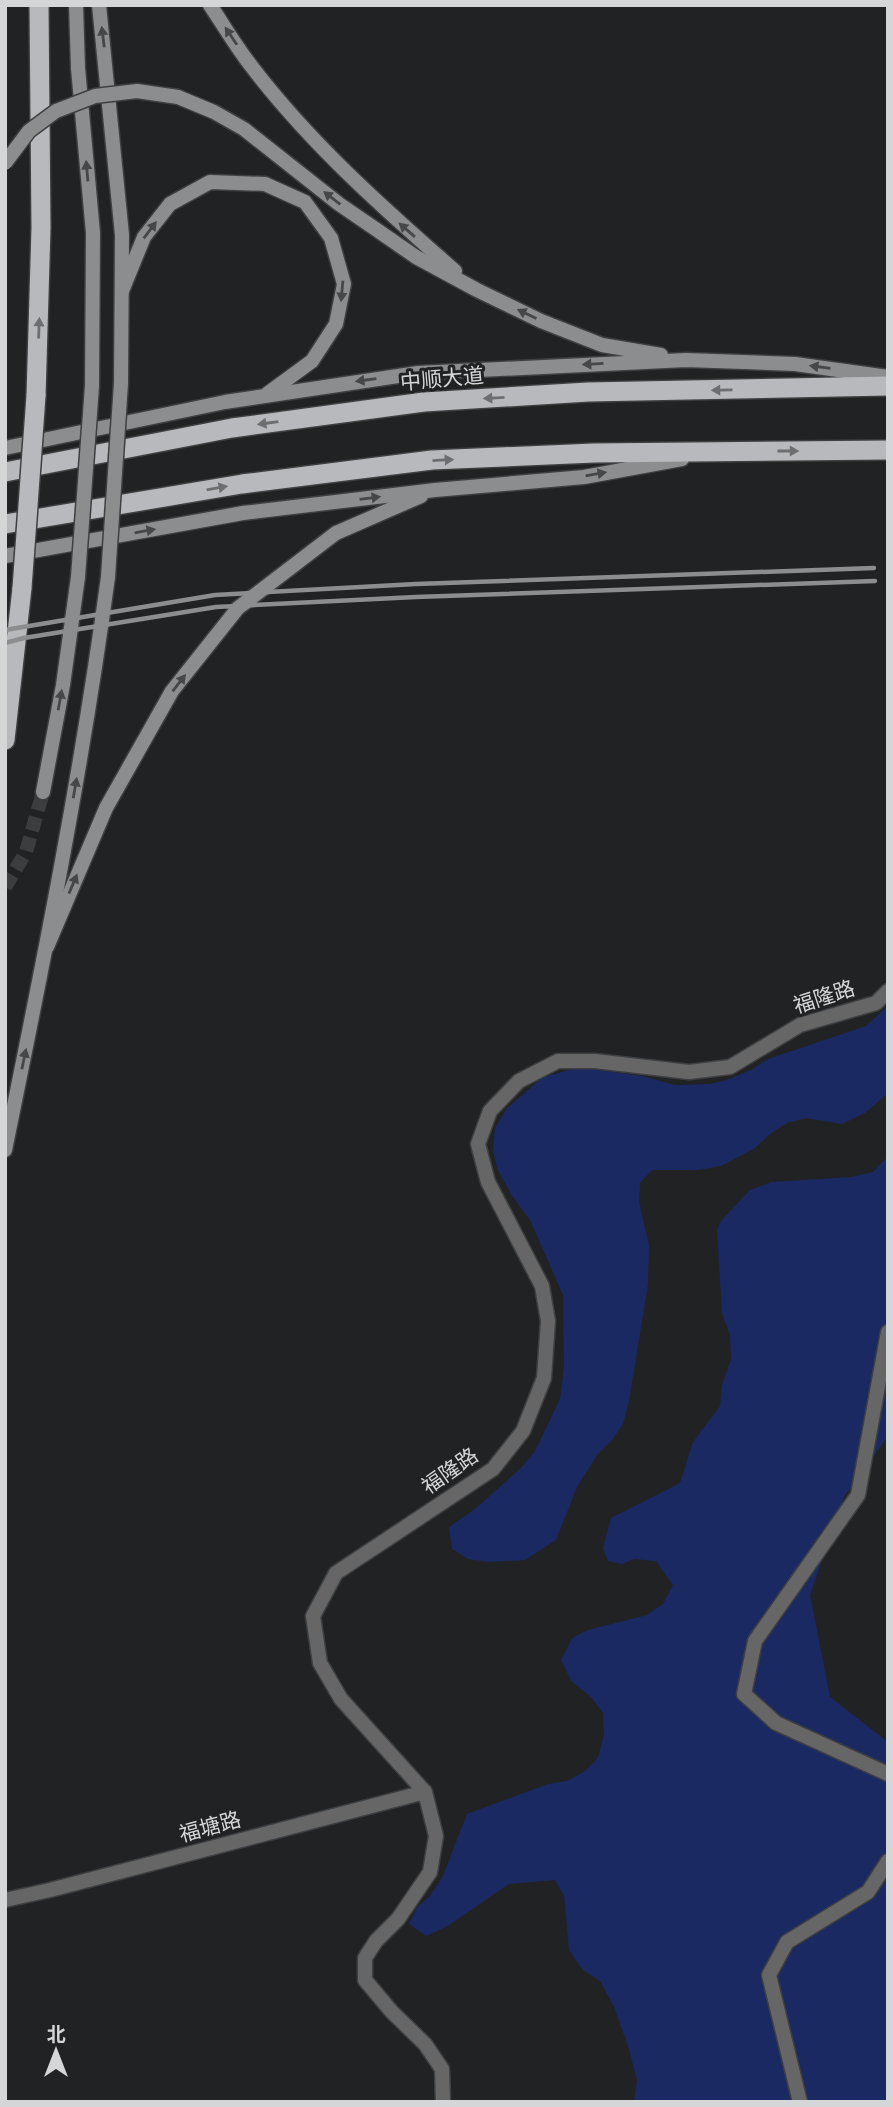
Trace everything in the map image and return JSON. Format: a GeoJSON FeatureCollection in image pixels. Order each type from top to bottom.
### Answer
{"type":"FeatureCollection","features":[{"type":"Feature","properties":{"kind":"highway"},"geometry":{"type":"LineString","coordinates":[[5,740],[22,588],[36,396],[41,228],[39,5]]}},
{"type":"Feature","properties":{"kind":"highway","name":"中顺大道"},"geometry":{"type":"LineString","coordinates":[[5,471],[232,428],[424,402],[588,392],[888,386]]}},
{"type":"Feature","properties":{"kind":"highway"},"geometry":{"type":"LineString","coordinates":[[5,524],[242,484],[432,460],[594,453],[888,450]]}},
{"type":"Feature","properties":{"kind":"main road"},"geometry":{"type":"LineString","coordinates":[[43,792],[63,685],[78,577],[92,386],[93,233],[78,68],[76,5]]}},
{"type":"Feature","properties":{"kind":"main road"},"geometry":{"type":"LineString","coordinates":[[5,1150],[47,947],[92,693],[108,577],[121,383],[122,235],[99,5]]}},
{"type":"Feature","properties":{"kind":"main road"},"geometry":{"type":"LineString","coordinates":[[210,5],[251,66],[300,124],[386,211],[477,290]]}},
{"type":"Feature","properties":{"kind":"main road"},"geometry":{"type":"LineString","coordinates":[[5,163],[29,131],[56,111],[95,96],[137,91],[178,97],[214,112],[244,129],[339,204],[416,257],[477,290],[541,321],[602,345],[686,360]]}},
{"type":"Feature","properties":{"kind":"main road"},"geometry":{"type":"LineString","coordinates":[[122,291],[144,237],[170,204],[210,182],[265,184],[305,202],[331,238],[344,285],[336,324],[312,361],[266,395]]}},
{"type":"Feature","properties":{"kind":"main road"},"geometry":{"type":"LineString","coordinates":[[5,447],[225,401],[418,373],[686,360],[795,364],[888,377]]}},
{"type":"Feature","properties":{"kind":"main road"},"geometry":{"type":"LineString","coordinates":[[5,556],[243,513],[435,490],[584,477],[720,452]]}},
{"type":"Feature","properties":{"kind":"main road"},"geometry":{"type":"LineString","coordinates":[[47,947],[106,808],[172,691],[238,608],[336,533],[435,490]]}},
{"type":"Feature","properties":{"kind":"street","name":"福隆路"},"geometry":{"type":"LineString","coordinates":[[443,2102],[442,2069],[425,2044],[392,2012],[365,1980],[365,1958],[376,1941],[398,1919],[430,1872],[436,1836],[425,1792],[341,1699],[320,1663],[313,1616],[336,1573],[493,1469],[523,1430],[544,1378],[548,1321],[542,1286],[488,1182],[478,1144],[490,1111],[519,1081],[558,1060],[595,1060],[689,1072],[730,1067],[800,1025],[876,1003],[888,991]]}},
{"type":"Feature","properties":{"kind":"street"},"geometry":{"type":"LineString","coordinates":[[888,1332],[858,1494],[755,1641],[744,1694],[776,1723],[888,1774]]}},
{"type":"Feature","properties":{"kind":"street","name":"福塘路"},"geometry":{"type":"LineString","coordinates":[[5,1900],[425,1792]]}},
{"type":"Feature","properties":{"kind":"street"},"geometry":{"type":"LineString","coordinates":[[800,2102],[769,1975],[787,1942],[868,1892],[888,1861]]}},
{"type":"Feature","properties":{"kind":"shaded area"},"geometry":{"type":"Polygon","coordinates":[[[888,1006],[888,1093],[865,1113],[842,1124],[806,1118],[787,1123],[755,1148],[721,1166],[698,1170],[652,1170],[640,1183],[639,1201],[649,1246],[648,1284],[623,1424],[597,1455],[577,1487],[556,1540],[525,1560],[488,1562],[468,1559],[452,1549],[449,1527],[475,1509],[523,1466],[535,1451],[560,1399],[564,1368],[563,1295],[530,1220],[512,1196],[497,1168],[493,1150],[495,1128],[507,1108],[543,1077],[573,1069],[642,1076],[675,1085],[710,1084],[729,1079],[768,1059],[866,1026],[888,1006]]]}},
{"type":"Feature","properties":{"kind":"shaded area"},"geometry":{"type":"Polygon","coordinates":[[[888,1156],[888,1436],[844,1497],[810,1595],[830,1697],[888,1742],[888,2102],[634,2102],[637,2080],[628,2046],[614,2007],[600,1981],[583,1970],[569,1950],[564,1896],[555,1880],[509,1884],[446,1927],[426,1936],[409,1924],[417,1907],[430,1896],[442,1878],[467,1814],[548,1784],[567,1781],[585,1771],[598,1758],[604,1734],[603,1713],[591,1697],[571,1681],[561,1660],[572,1638],[588,1630],[647,1615],[663,1604],[673,1585],[656,1561],[634,1559],[622,1564],[608,1561],[603,1548],[611,1518],[680,1483],[693,1442],[720,1406],[722,1385],[731,1359],[730,1336],[722,1313],[717,1230],[720,1222],[750,1190],[772,1182],[851,1177],[873,1172],[888,1156]]]}},
{"type":"Feature","properties":{"kind":"tunnel"},"geometry":{"type":"LineString","coordinates":[[5,887],[26,852],[43,792]]}},
{"type":"Feature","properties":{"kind":"railway"},"geometry":{"type":"LineString","coordinates":[[5,630],[215,595],[416,584],[874,568]]}},
{"type":"Feature","properties":{"kind":"railway"},"geometry":{"type":"LineString","coordinates":[[5,643],[216,607],[416,597],[875,581]]}}]}
